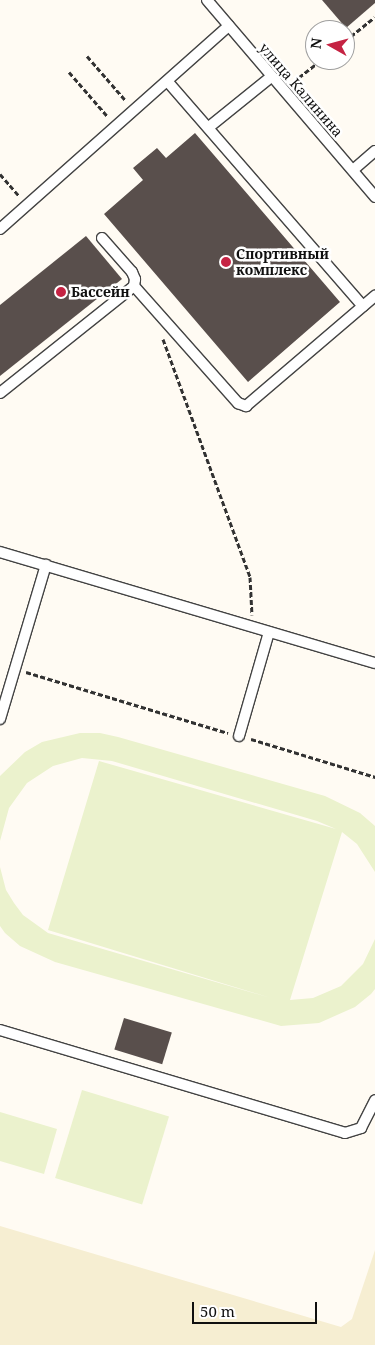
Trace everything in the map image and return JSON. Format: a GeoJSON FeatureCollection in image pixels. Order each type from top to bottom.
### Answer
{"type":"FeatureCollection","features":[{"type":"Feature","properties":{"kind":"lane","name":"улица Калинина"},"geometry":{"type":"LineString","coordinates":[[207,0],[375,197]]}},
{"type":"Feature","properties":{"kind":"lane"},"geometry":{"type":"LineString","coordinates":[[0,229],[229,26]]}},
{"type":"Feature","properties":{"kind":"lane"},"geometry":{"type":"LineString","coordinates":[[209,127],[271,76]]}},
{"type":"Feature","properties":{"kind":"lane"},"geometry":{"type":"LineString","coordinates":[[168,82],[363,306]]}},
{"type":"Feature","properties":{"kind":"lane"},"geometry":{"type":"LineString","coordinates":[[353,170],[375,151]]}},
{"type":"Feature","properties":{"kind":"lane"},"geometry":{"type":"LineString","coordinates":[[0,393],[134,286],[135,279],[132,272],[102,238]]}},
{"type":"Feature","properties":{"kind":"lane"},"geometry":{"type":"LineString","coordinates":[[134,286],[242,406],[251,404],[375,296]]}},
{"type":"Feature","properties":{"kind":"lane"},"geometry":{"type":"LineString","coordinates":[[0,552],[253,625],[269,632],[375,663]]}},
{"type":"Feature","properties":{"kind":"lane"},"geometry":{"type":"LineString","coordinates":[[0,719],[46,565]]}},
{"type":"Feature","properties":{"kind":"lane"},"geometry":{"type":"LineString","coordinates":[[239,736],[269,632]]}},
{"type":"Feature","properties":{"kind":"lane"},"geometry":{"type":"LineString","coordinates":[[0,1030],[345,1133],[361,1128],[375,1100]]}},
{"type":"Feature","properties":{"kind":"path"},"geometry":{"type":"LineString","coordinates":[[355,33],[375,17]]}},
{"type":"Feature","properties":{"kind":"path"},"geometry":{"type":"LineString","coordinates":[[87,56],[134,111]]}},
{"type":"Feature","properties":{"kind":"path"},"geometry":{"type":"LineString","coordinates":[[283,90],[308,70]]}},
{"type":"Feature","properties":{"kind":"path"},"geometry":{"type":"LineString","coordinates":[[69,72],[116,127]]}},
{"type":"Feature","properties":{"kind":"path"},"geometry":{"type":"LineString","coordinates":[[0,174],[27,206]]}},
{"type":"Feature","properties":{"kind":"path"},"geometry":{"type":"LineString","coordinates":[[160,332],[250,577],[253,625]]}},
{"type":"Feature","properties":{"kind":"path"},"geometry":{"type":"LineString","coordinates":[[15,669],[375,777]]}},
{"type":"Feature","properties":{"kind":"shaded area"},"geometry":{"type":"Polygon","coordinates":[[[0,1226],[341,1327],[352,1319],[375,1250],[375,1345],[0,1345],[0,1226]]]}},
{"type":"Feature","properties":{"kind":"green space"},"geometry":{"type":"Polygon","coordinates":[[[80,733],[100,733],[118,737],[325,796],[360,813],[375,826],[375,872],[357,844],[342,832],[290,1000],[313,998],[341,986],[363,964],[375,939],[375,989],[371,994],[355,1007],[319,1023],[281,1026],[55,962],[20,946],[5,933],[0,926],[0,867],[6,890],[14,903],[23,915],[48,933],[271,998],[48,930],[99,761],[336,829],[317,821],[112,761],[82,758],[53,766],[27,783],[9,808],[0,841],[0,776],[25,752],[42,742],[80,733]]]}},
{"type":"Feature","properties":{"kind":"green space"},"geometry":{"type":"Polygon","coordinates":[[[82,1090],[169,1117],[142,1205],[55,1178],[82,1090]]]}},
{"type":"Feature","properties":{"kind":"green space"},"geometry":{"type":"Polygon","coordinates":[[[0,1112],[57,1129],[44,1174],[0,1161],[0,1112]]]}},
{"type":"Feature","properties":{"kind":"building"},"geometry":{"type":"Polygon","coordinates":[[[322,0],[375,0],[375,3],[355,20],[339,20],[322,0]]]}},
{"type":"Feature","properties":{"kind":"building","name":"Спортивный комплекс"},"geometry":{"type":"Polygon","coordinates":[[[195,133],[340,302],[248,382],[104,214],[143,180],[133,168],[157,148],[166,158],[195,133]]]}},
{"type":"Feature","properties":{"kind":"building","name":"Бассейн"},"geometry":{"type":"Polygon","coordinates":[[[86,236],[122,279],[0,376],[0,305],[86,236]]]}},
{"type":"Feature","properties":{"kind":"building"},"geometry":{"type":"Polygon","coordinates":[[[124,1018],[172,1033],[162,1064],[114,1050],[124,1018]]]}},
{"type":"Feature","properties":{"kind":"place","name":"Спортивный комплекс"},"geometry":{"type":"Point","coordinates":[226,262]}},
{"type":"Feature","properties":{"kind":"place","name":"Бассейн"},"geometry":{"type":"Point","coordinates":[61,292]}}]}
